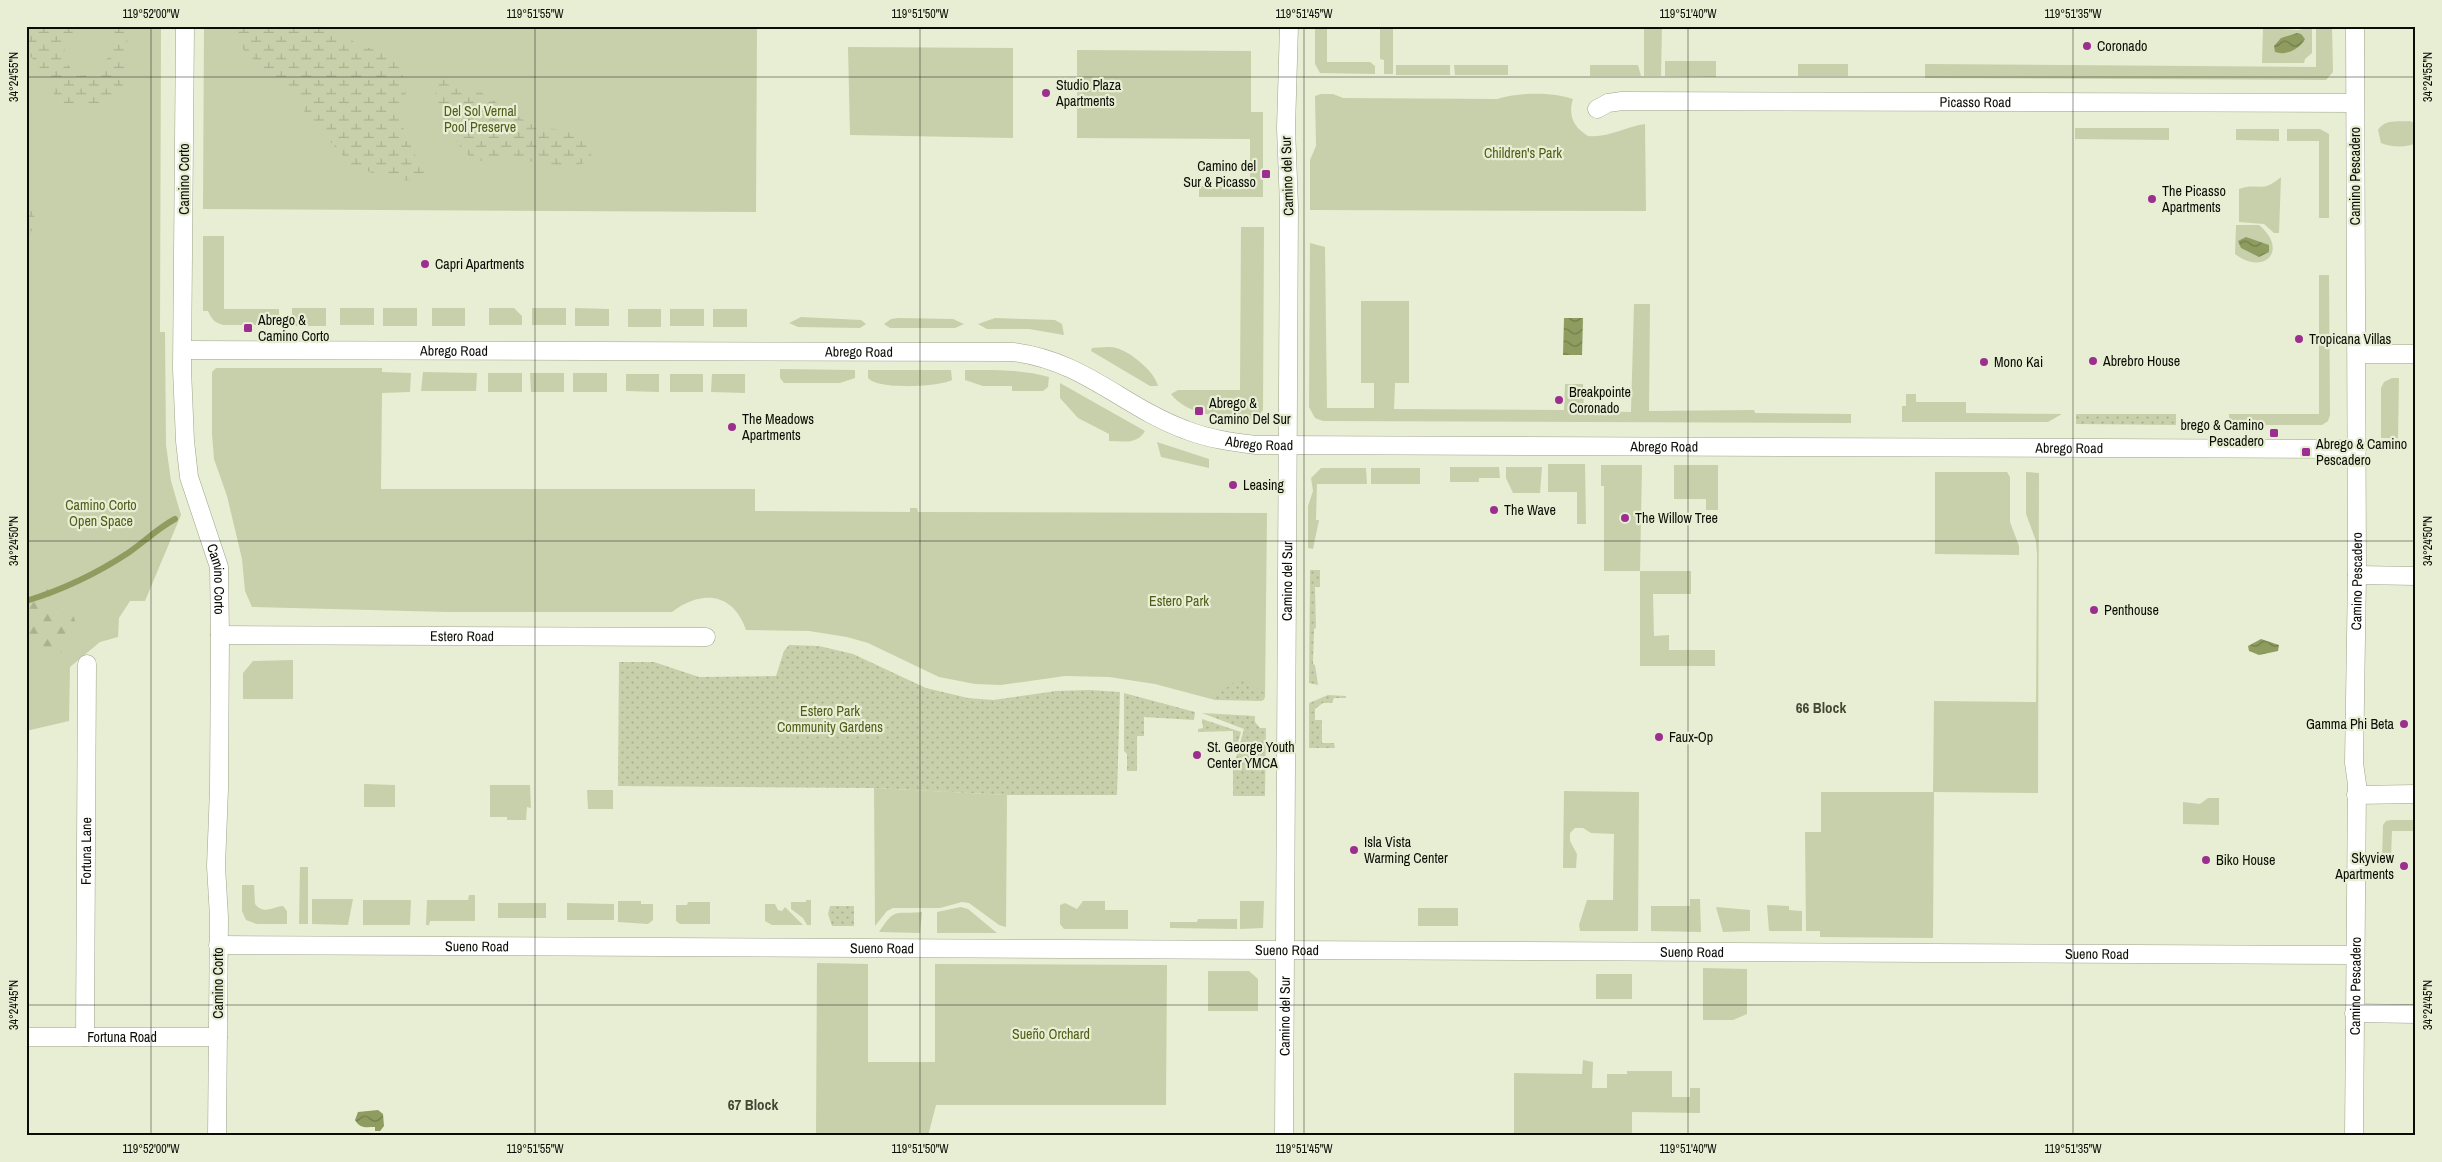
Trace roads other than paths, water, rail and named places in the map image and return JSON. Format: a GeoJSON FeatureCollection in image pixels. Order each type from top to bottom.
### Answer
{"type":"FeatureCollection","features":[{"type":"Feature","properties":{"kind":"street","name":"Camino Corto"},"geometry":{"type":"LineString","coordinates":[[185,26],[183,350],[185,441],[189,477],[219,567],[219,789],[216,866],[218,945],[217,1136]]}},
{"type":"Feature","properties":{"kind":"street","name":"Camino del Sur"},"geometry":{"type":"LineString","coordinates":[[1284,1136],[1289,206],[1286,128],[1289,26]]}},
{"type":"Feature","properties":{"kind":"street","name":"Camino Pescadero"},"geometry":{"type":"LineString","coordinates":[[2354,1136],[2356,795],[2354,763],[2357,575],[2355,26]]}},
{"type":"Feature","properties":{"kind":"street","name":"Picasso Road"},"geometry":{"type":"LineString","coordinates":[[1597,109],[1608,103],[1622,101],[2355,103]]}},
{"type":"Feature","properties":{"kind":"street","name":"Abrego Road"},"geometry":{"type":"LineString","coordinates":[[183,350],[1014,352],[1035,354],[1062,363],[1185,430],[1219,440],[1256,445],[2357,449]]}},
{"type":"Feature","properties":{"kind":"street"},"geometry":{"type":"LineString","coordinates":[[2357,354],[2416,354]]}},
{"type":"Feature","properties":{"kind":"street"},"geometry":{"type":"LineString","coordinates":[[2357,575],[2416,576]]}},
{"type":"Feature","properties":{"kind":"street","name":"Estero Road"},"geometry":{"type":"LineString","coordinates":[[220,635],[706,637]]}},
{"type":"Feature","properties":{"kind":"street","name":"Fortuna Lane"},"geometry":{"type":"LineString","coordinates":[[85,1037],[87,664]]}},
{"type":"Feature","properties":{"kind":"street"},"geometry":{"type":"LineString","coordinates":[[2356,795],[2416,794]]}},
{"type":"Feature","properties":{"kind":"street","name":"Sueno Road"},"geometry":{"type":"LineString","coordinates":[[218,945],[2355,955]]}},
{"type":"Feature","properties":{"kind":"street"},"geometry":{"type":"LineString","coordinates":[[2354,1013],[2416,1014]]}},
{"type":"Feature","properties":{"kind":"street","name":"Fortuna Road"},"geometry":{"type":"LineString","coordinates":[[26,1036],[218,1037]]}},
{"type":"Feature","properties":{"kind":"water"},"geometry":{"type":"Polygon","coordinates":[[[2297,33],[2301,34],[2305,39],[2300,46],[2284,53],[2275,52],[2274,46],[2281,38],[2297,33]]]}},
{"type":"Feature","properties":{"kind":"water"},"geometry":{"type":"Polygon","coordinates":[[[2246,237],[2269,245],[2269,252],[2259,257],[2241,248],[2238,241],[2246,237]]]}},
{"type":"Feature","properties":{"kind":"water"},"geometry":{"type":"Polygon","coordinates":[[[1564,318],[1583,318],[1582,355],[1563,355],[1564,318]]]}},
{"type":"Feature","properties":{"kind":"water"},"geometry":{"type":"Polygon","coordinates":[[[2261,639],[2279,645],[2278,651],[2259,655],[2249,651],[2248,646],[2261,639]]]}},
{"type":"Feature","properties":{"kind":"water"},"geometry":{"type":"Polygon","coordinates":[[[378,1110],[383,1114],[384,1126],[380,1131],[375,1131],[375,1127],[361,1126],[355,1120],[358,1112],[378,1110]]]}},
{"type":"Feature","properties":{"kind":"waterway"},"geometry":{"type":"LineString","coordinates":[[26,601],[66,587],[104,568],[175,519]]}},
{"type":"Feature","properties":{"kind":"place","name":"Coronado"},"geometry":{"type":"Point","coordinates":[2087,46]}},
{"type":"Feature","properties":{"kind":"place","name":"Studio Plaza Apartments"},"geometry":{"type":"Point","coordinates":[1046,93]}},
{"type":"Feature","properties":{"kind":"place","name":"Camino del Sur & Picasso"},"geometry":{"type":"Point","coordinates":[1266,174]}},
{"type":"Feature","properties":{"kind":"place","name":"The Picasso Apartments"},"geometry":{"type":"Point","coordinates":[2152,199]}},
{"type":"Feature","properties":{"kind":"place","name":"Capri Apartments"},"geometry":{"type":"Point","coordinates":[425,264]}},
{"type":"Feature","properties":{"kind":"place","name":"Abrego & Camino Corto"},"geometry":{"type":"Point","coordinates":[248,328]}},
{"type":"Feature","properties":{"kind":"place","name":"Tropicana Villas"},"geometry":{"type":"Point","coordinates":[2299,339]}},
{"type":"Feature","properties":{"kind":"place","name":"Abrebro House"},"geometry":{"type":"Point","coordinates":[2093,361]}},
{"type":"Feature","properties":{"kind":"place","name":"Mono Kai"},"geometry":{"type":"Point","coordinates":[1984,362]}},
{"type":"Feature","properties":{"kind":"place","name":"Breakpointe Coronado"},"geometry":{"type":"Point","coordinates":[1559,400]}},
{"type":"Feature","properties":{"kind":"place","name":"Abrego & Camino Del Sur"},"geometry":{"type":"Point","coordinates":[1199,411]}},
{"type":"Feature","properties":{"kind":"place","name":"The Meadows Apartments"},"geometry":{"type":"Point","coordinates":[732,427]}},
{"type":"Feature","properties":{"kind":"place","name":"brego & Camino Pescadero"},"geometry":{"type":"Point","coordinates":[2274,433]}},
{"type":"Feature","properties":{"kind":"place","name":"Abrego & Camino Pescadero"},"geometry":{"type":"Point","coordinates":[2306,452]}},
{"type":"Feature","properties":{"kind":"place","name":"Leasing"},"geometry":{"type":"Point","coordinates":[1233,485]}},
{"type":"Feature","properties":{"kind":"place","name":"The Wave"},"geometry":{"type":"Point","coordinates":[1494,510]}},
{"type":"Feature","properties":{"kind":"place","name":"The Willow Tree"},"geometry":{"type":"Point","coordinates":[1625,518]}},
{"type":"Feature","properties":{"kind":"place","name":"Penthouse"},"geometry":{"type":"Point","coordinates":[2094,610]}},
{"type":"Feature","properties":{"kind":"place","name":"Gamma Phi Beta"},"geometry":{"type":"Point","coordinates":[2404,724]}},
{"type":"Feature","properties":{"kind":"place","name":"Faux-Op"},"geometry":{"type":"Point","coordinates":[1659,737]}},
{"type":"Feature","properties":{"kind":"place","name":"St. George Youth Center YMCA"},"geometry":{"type":"Point","coordinates":[1197,755]}},
{"type":"Feature","properties":{"kind":"place","name":"Isla Vista Warming Center"},"geometry":{"type":"Point","coordinates":[1354,850]}},
{"type":"Feature","properties":{"kind":"place","name":"Biko House"},"geometry":{"type":"Point","coordinates":[2206,860]}},
{"type":"Feature","properties":{"kind":"place","name":"Skyview Apartments"},"geometry":{"type":"Point","coordinates":[2404,866]}},
{"type":"Feature","properties":{"kind":"district","name":"66 Block"},"geometry":{"type":"Point","coordinates":[1821,707]}},
{"type":"Feature","properties":{"kind":"district","name":"67 Block"},"geometry":{"type":"Point","coordinates":[753,1104]}},
{"type":"Feature","properties":{"kind":"park label","name":"Del Sol Vernal Pool Preserve"},"geometry":{"type":"Point","coordinates":[480,120]}},
{"type":"Feature","properties":{"kind":"park label","name":"Children's Park"},"geometry":{"type":"Point","coordinates":[1523,153]}},
{"type":"Feature","properties":{"kind":"park label","name":"Camino Corto Open Space"},"geometry":{"type":"Point","coordinates":[101,514]}},
{"type":"Feature","properties":{"kind":"park label","name":"Estero Park"},"geometry":{"type":"Point","coordinates":[1179,601]}},
{"type":"Feature","properties":{"kind":"park label","name":"Estero Park Community Gardens"},"geometry":{"type":"Point","coordinates":[830,720]}},
{"type":"Feature","properties":{"kind":"park label","name":"Sueño Orchard"},"geometry":{"type":"Point","coordinates":[1051,1034]}}]}
